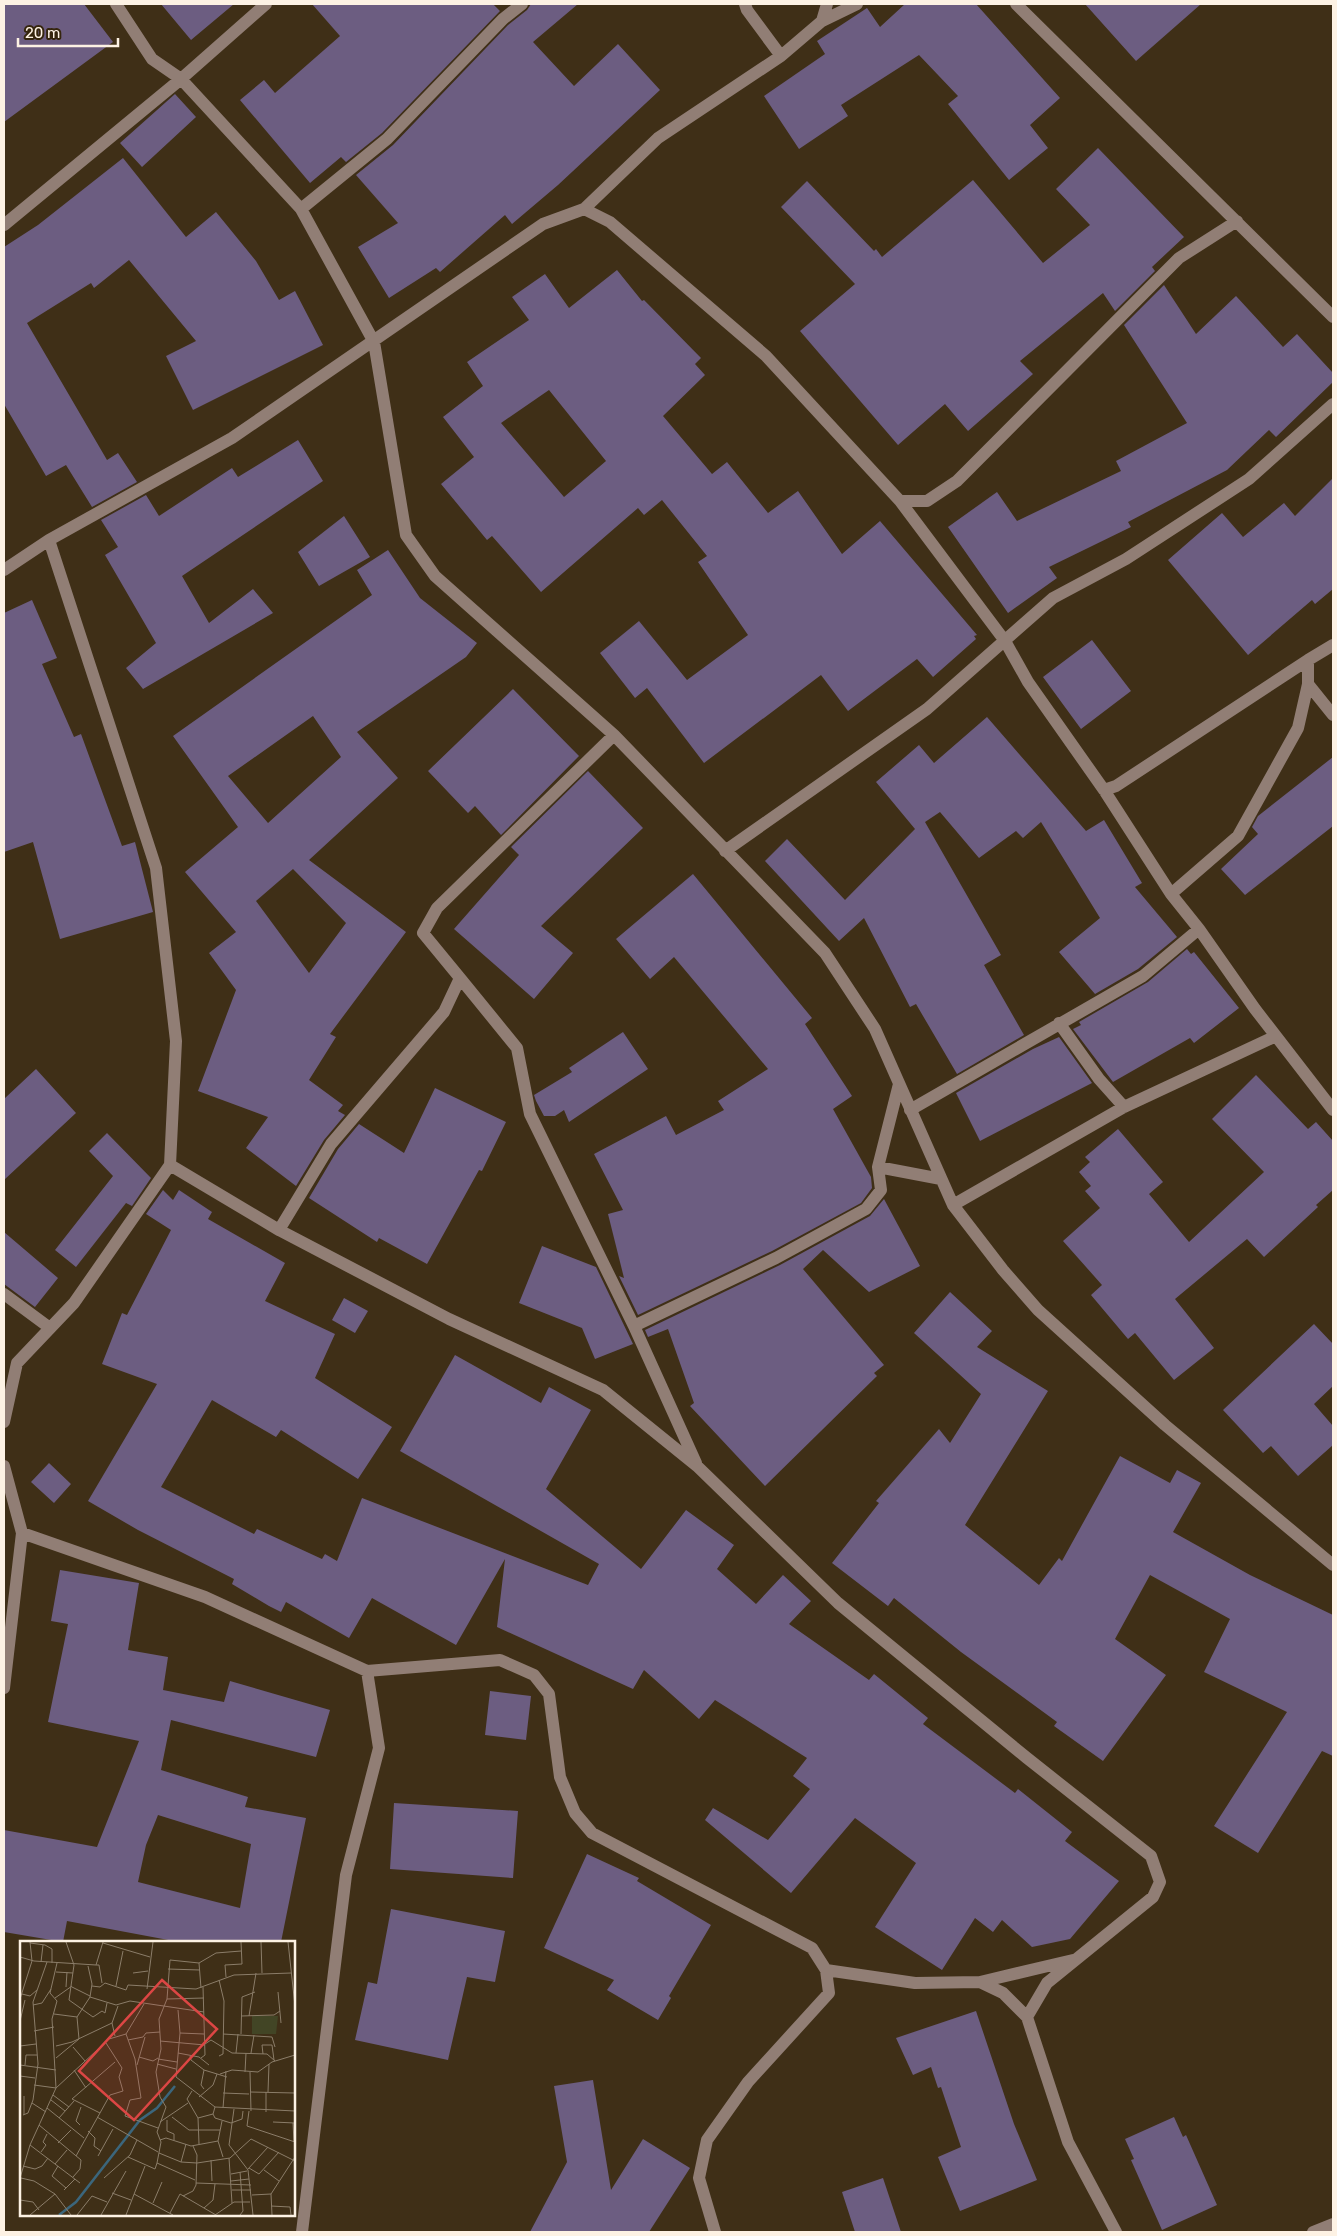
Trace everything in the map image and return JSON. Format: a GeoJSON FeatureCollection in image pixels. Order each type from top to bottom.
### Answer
{"type":"FeatureCollection","features":[{"type":"Feature","properties":{"kind":"street"},"geometry":{"type":"LineString","coordinates":[[116,4],[152,59],[181,79],[302,209],[374,342],[406,535],[435,576],[614,735],[825,953],[875,1029],[952,1205],[1003,1270],[1038,1310],[1165,1424],[1333,1565]]}},
{"type":"Feature","properties":{"kind":"street"},"geometry":{"type":"LineString","coordinates":[[4,224],[181,79],[266,4]]}},
{"type":"Feature","properties":{"kind":"street"},"geometry":{"type":"LineString","coordinates":[[302,209],[387,139],[503,19],[522,4]]}},
{"type":"Feature","properties":{"kind":"street"},"geometry":{"type":"LineString","coordinates":[[745,4],[747,10],[781,56]]}},
{"type":"Feature","properties":{"kind":"street"},"geometry":{"type":"LineString","coordinates":[[822,21],[827,4]]}},
{"type":"Feature","properties":{"kind":"street"},"geometry":{"type":"LineString","coordinates":[[4,570],[49,540],[232,438],[543,224],[584,209],[658,138],[781,56],[822,21],[857,4]]}},
{"type":"Feature","properties":{"kind":"street"},"geometry":{"type":"LineString","coordinates":[[1016,4],[1333,317]]}},
{"type":"Feature","properties":{"kind":"street"},"geometry":{"type":"LineString","coordinates":[[584,209],[610,222],[766,356],[900,501],[1005,641],[1028,682],[1104,790],[1171,894],[1333,1110]]}},
{"type":"Feature","properties":{"kind":"street"},"geometry":{"type":"LineString","coordinates":[[900,501],[927,500],[958,481],[1179,258],[1237,221]]}},
{"type":"Feature","properties":{"kind":"street"},"geometry":{"type":"LineString","coordinates":[[725,851],[927,709],[1053,598],[1126,560],[1249,479],[1333,404]]}},
{"type":"Feature","properties":{"kind":"street"},"geometry":{"type":"LineString","coordinates":[[4,1422],[17,1364],[74,1303],[170,1165],[176,1041],[156,868],[49,540]]}},
{"type":"Feature","properties":{"kind":"street"},"geometry":{"type":"LineString","coordinates":[[1104,790],[1116,786],[1333,645]]}},
{"type":"Feature","properties":{"kind":"street"},"geometry":{"type":"LineString","coordinates":[[1171,894],[1238,836],[1298,728],[1308,684],[1308,660]]}},
{"type":"Feature","properties":{"kind":"street"},"geometry":{"type":"LineString","coordinates":[[1308,684],[1333,715]]}},
{"type":"Feature","properties":{"kind":"street"},"geometry":{"type":"LineString","coordinates":[[614,735],[437,908],[423,933],[517,1048],[530,1114],[634,1326],[697,1466]]}},
{"type":"Feature","properties":{"kind":"street"},"geometry":{"type":"LineString","coordinates":[[910,1110],[1143,976],[1199,929]]}},
{"type":"Feature","properties":{"kind":"street"},"geometry":{"type":"LineString","coordinates":[[279,1230],[331,1144],[444,1012],[460,978]]}},
{"type":"Feature","properties":{"kind":"street"},"geometry":{"type":"LineString","coordinates":[[1059,1023],[1099,1079],[1124,1107]]}},
{"type":"Feature","properties":{"kind":"street"},"geometry":{"type":"LineString","coordinates":[[952,1205],[1124,1107],[1276,1036]]}},
{"type":"Feature","properties":{"kind":"street"},"geometry":{"type":"LineString","coordinates":[[634,1326],[776,1258],[866,1210],[881,1190],[878,1167],[899,1084]]}},
{"type":"Feature","properties":{"kind":"street"},"geometry":{"type":"LineString","coordinates":[[170,1165],[279,1230],[449,1319],[603,1390],[697,1466],[838,1603],[1027,1758],[1151,1856],[1160,1882],[1153,1897],[1048,1983],[1027,2017]]}},
{"type":"Feature","properties":{"kind":"street"},"geometry":{"type":"LineString","coordinates":[[878,1167],[941,1179]]}},
{"type":"Feature","properties":{"kind":"street"},"geometry":{"type":"LineString","coordinates":[[4,1294],[50,1328]]}},
{"type":"Feature","properties":{"kind":"street"},"geometry":{"type":"LineString","coordinates":[[4,1466],[22,1533],[4,1688]]}},
{"type":"Feature","properties":{"kind":"street"},"geometry":{"type":"LineString","coordinates":[[22,1533],[205,1597],[367,1672],[500,1660],[534,1675],[548,1694],[560,1777],[575,1812],[592,1833],[812,1948],[826,1970],[829,1993],[748,2082],[708,2140],[698,2178],[715,2232]]}},
{"type":"Feature","properties":{"kind":"street"},"geometry":{"type":"LineString","coordinates":[[302,2232],[346,1875],[379,1748],[367,1672]]}},
{"type":"Feature","properties":{"kind":"street"},"geometry":{"type":"LineString","coordinates":[[826,1970],[915,1983],[980,1982],[1075,1959]]}},
{"type":"Feature","properties":{"kind":"street"},"geometry":{"type":"LineString","coordinates":[[980,1982],[1003,1993],[1027,2017],[1068,2142],[1116,2232]]}},
{"type":"Feature","properties":{"kind":"street"},"geometry":{"type":"LineString","coordinates":[[1313,2232],[1333,2224]]}},
{"type":"Feature","properties":{"kind":"building"},"geometry":{"type":"Polygon","coordinates":[[[4,4],[84,4],[113,42],[4,122],[4,4]]]}},
{"type":"Feature","properties":{"kind":"building"},"geometry":{"type":"Polygon","coordinates":[[[161,4],[234,4],[191,40],[161,4]]]}},
{"type":"Feature","properties":{"kind":"building"},"geometry":{"type":"Polygon","coordinates":[[[312,4],[493,4],[500,11],[382,133],[346,162],[341,157],[310,183],[240,100],[264,80],[275,93],[340,36],[312,4]]]}},
{"type":"Feature","properties":{"kind":"building"},"geometry":{"type":"Polygon","coordinates":[[[531,4],[578,4],[533,42],[574,86],[618,44],[660,90],[558,185],[512,224],[505,215],[440,272],[436,268],[389,298],[358,247],[398,223],[356,175],[393,145],[508,25],[527,10],[531,4]]]}},
{"type":"Feature","properties":{"kind":"building"},"geometry":{"type":"Polygon","coordinates":[[[905,4],[976,4],[1060,98],[1030,125],[1048,148],[1009,180],[948,104],[958,96],[919,55],[841,105],[848,116],[799,149],[764,96],[825,54],[817,41],[867,8],[880,27],[905,4]]]}},
{"type":"Feature","properties":{"kind":"building"},"geometry":{"type":"Polygon","coordinates":[[[1085,4],[1201,4],[1136,61],[1085,4]]]}},
{"type":"Feature","properties":{"kind":"building"},"geometry":{"type":"Polygon","coordinates":[[[175,94],[196,117],[142,167],[120,143],[175,94]]]}},
{"type":"Feature","properties":{"kind":"building"},"geometry":{"type":"Polygon","coordinates":[[[1098,148],[1184,237],[1152,267],[1155,271],[1115,311],[1103,293],[1020,361],[1033,374],[968,431],[945,404],[898,445],[800,331],[855,284],[781,207],[807,181],[882,257],[973,180],[1043,263],[1090,225],[1056,189],[1098,148]]]}},
{"type":"Feature","properties":{"kind":"building"},"geometry":{"type":"Polygon","coordinates":[[[123,158],[186,237],[216,212],[256,261],[279,300],[295,291],[323,345],[193,410],[166,356],[196,341],[129,260],[94,288],[91,283],[27,323],[107,460],[118,453],[137,482],[92,507],[66,465],[46,476],[4,404],[4,247],[38,225],[123,158]]]}},
{"type":"Feature","properties":{"kind":"building"},"geometry":{"type":"Polygon","coordinates":[[[617,270],[642,301],[644,300],[701,358],[695,364],[705,375],[663,416],[712,474],[727,462],[768,513],[798,491],[842,554],[880,521],[977,635],[974,636],[976,639],[933,677],[917,659],[848,711],[821,675],[704,763],[647,688],[635,698],[600,653],[639,621],[687,680],[748,635],[698,562],[707,556],[662,500],[644,515],[638,508],[541,592],[492,536],[487,540],[441,484],[474,457],[443,417],[483,386],[467,362],[529,320],[512,297],[545,274],[569,308],[617,270]],[[549,390],[501,423],[564,497],[606,461],[549,390]]]}},
{"type":"Feature","properties":{"kind":"building"},"geometry":{"type":"Polygon","coordinates":[[[1164,285],[1196,334],[1236,296],[1283,347],[1297,334],[1333,373],[1333,382],[1276,437],[1269,430],[1227,470],[1128,522],[1131,527],[1049,567],[1057,578],[1008,613],[948,527],[997,492],[1017,521],[1121,471],[1116,461],[1187,423],[1124,325],[1164,285]]]}},
{"type":"Feature","properties":{"kind":"building"},"geometry":{"type":"Polygon","coordinates":[[[298,440],[323,481],[182,576],[209,623],[253,589],[273,613],[143,689],[126,668],[156,643],[105,555],[118,547],[101,520],[146,495],[159,516],[232,468],[238,477],[298,440]]]}},
{"type":"Feature","properties":{"kind":"building"},"geometry":{"type":"Polygon","coordinates":[[[1333,478],[1333,589],[1315,604],[1312,600],[1248,655],[1168,560],[1222,513],[1243,537],[1284,503],[1295,516],[1333,478]]]}},
{"type":"Feature","properties":{"kind":"building"},"geometry":{"type":"Polygon","coordinates":[[[344,516],[370,557],[319,586],[298,552],[344,516]]]}},
{"type":"Feature","properties":{"kind":"building"},"geometry":{"type":"Polygon","coordinates":[[[388,550],[420,598],[477,643],[466,657],[357,732],[398,778],[309,860],[406,932],[330,1034],[336,1037],[309,1080],[343,1105],[338,1111],[345,1115],[324,1140],[296,1186],[246,1148],[268,1117],[198,1091],[236,990],[209,953],[236,932],[185,872],[238,827],[173,736],[372,595],[357,570],[388,550]],[[313,716],[228,776],[268,823],[341,757],[313,716]],[[293,869],[256,901],[309,973],[346,923],[293,869]]]}},
{"type":"Feature","properties":{"kind":"building"},"geometry":{"type":"Polygon","coordinates":[[[32,600],[57,658],[42,664],[74,737],[81,734],[122,846],[135,842],[153,912],[60,939],[33,842],[4,852],[4,613],[32,600]]]}},
{"type":"Feature","properties":{"kind":"building"},"geometry":{"type":"Polygon","coordinates":[[[1092,640],[1131,691],[1081,729],[1043,677],[1092,640]]]}},
{"type":"Feature","properties":{"kind":"building"},"geometry":{"type":"Polygon","coordinates":[[[513,689],[579,756],[501,835],[475,806],[468,813],[428,771],[513,689]]]}},
{"type":"Feature","properties":{"kind":"building"},"geometry":{"type":"Polygon","coordinates":[[[987,717],[1086,831],[1104,820],[1142,883],[1135,887],[1177,937],[1138,969],[1095,994],[1059,952],[1100,918],[1041,822],[1023,838],[1016,831],[979,858],[940,812],[925,822],[1001,955],[984,965],[1024,1035],[957,1074],[916,1004],[910,1007],[864,918],[839,941],[765,861],[787,839],[845,900],[915,829],[876,782],[919,745],[934,763],[987,717]]]}},
{"type":"Feature","properties":{"kind":"building"},"geometry":{"type":"Polygon","coordinates":[[[1333,757],[1333,826],[1245,895],[1221,869],[1258,834],[1252,827],[1258,816],[1333,757]]]}},
{"type":"Feature","properties":{"kind":"building"},"geometry":{"type":"Polygon","coordinates":[[[588,771],[643,828],[541,926],[573,953],[534,999],[454,929],[519,855],[511,847],[588,771]]]}},
{"type":"Feature","properties":{"kind":"building"},"geometry":{"type":"Polygon","coordinates":[[[693,874],[812,1018],[805,1024],[852,1096],[833,1109],[871,1177],[872,1188],[861,1203],[772,1251],[638,1315],[619,1276],[624,1278],[608,1214],[623,1210],[594,1154],[666,1116],[676,1135],[724,1110],[718,1101],[768,1069],[674,957],[650,979],[616,939],[693,874]]]}},
{"type":"Feature","properties":{"kind":"building"},"geometry":{"type":"Polygon","coordinates":[[[1187,949],[1191,954],[1194,952],[1239,1008],[1194,1043],[1190,1038],[1113,1082],[1073,1029],[1081,1025],[1079,1022],[1148,982],[1187,949]]]}},
{"type":"Feature","properties":{"kind":"building"},"geometry":{"type":"Polygon","coordinates":[[[623,1032],[648,1069],[569,1122],[564,1110],[555,1116],[544,1116],[534,1095],[572,1072],[569,1068],[623,1032]]]}},
{"type":"Feature","properties":{"kind":"building"},"geometry":{"type":"Polygon","coordinates":[[[1059,1037],[1092,1083],[980,1141],[956,1093],[1033,1049],[1059,1037]]]}},
{"type":"Feature","properties":{"kind":"building"},"geometry":{"type":"Polygon","coordinates":[[[36,1069],[76,1113],[4,1180],[4,1099],[36,1069]]]}},
{"type":"Feature","properties":{"kind":"building"},"geometry":{"type":"Polygon","coordinates":[[[1256,1075],[1308,1129],[1316,1122],[1333,1141],[1333,1190],[1316,1205],[1318,1207],[1264,1257],[1247,1239],[1175,1299],[1214,1348],[1174,1380],[1135,1333],[1128,1339],[1091,1295],[1102,1285],[1063,1241],[1100,1208],[1085,1191],[1091,1186],[1079,1172],[1090,1162],[1085,1157],[1118,1129],[1163,1182],[1149,1194],[1189,1242],[1264,1172],[1212,1119],[1256,1075]]]}},
{"type":"Feature","properties":{"kind":"building"},"geometry":{"type":"Polygon","coordinates":[[[435,1088],[506,1122],[482,1171],[479,1170],[427,1264],[379,1238],[377,1242],[309,1198],[338,1149],[359,1124],[404,1153],[435,1088]]]}},
{"type":"Feature","properties":{"kind":"building"},"geometry":{"type":"Polygon","coordinates":[[[107,1133],[151,1178],[132,1206],[126,1203],[76,1267],[55,1250],[113,1176],[89,1151],[107,1133]]]}},
{"type":"Feature","properties":{"kind":"building"},"geometry":{"type":"Polygon","coordinates":[[[163,1190],[173,1200],[179,1190],[212,1212],[208,1219],[285,1263],[265,1301],[335,1334],[315,1378],[392,1427],[358,1479],[281,1430],[276,1437],[212,1400],[161,1487],[254,1534],[257,1529],[322,1559],[325,1554],[337,1561],[362,1498],[588,1585],[599,1564],[400,1451],[455,1355],[541,1403],[549,1387],[591,1410],[546,1489],[641,1569],[686,1510],[734,1545],[717,1569],[756,1604],[783,1575],[811,1601],[789,1624],[869,1680],[874,1674],[928,1718],[923,1724],[1015,1793],[1018,1789],[1072,1832],[1065,1841],[1119,1881],[1070,1939],[1032,1947],[1002,1920],[993,1932],[975,1918],[942,1970],[875,1927],[916,1863],[855,1818],[791,1893],[705,1820],[713,1808],[768,1840],[810,1789],[793,1776],[807,1758],[715,1700],[699,1719],[644,1670],[633,1689],[497,1627],[505,1559],[456,1645],[372,1598],[349,1638],[286,1602],[281,1612],[269,1606],[232,1584],[234,1579],[138,1530],[88,1501],[157,1384],[102,1364],[122,1313],[127,1315],[171,1230],[146,1214],[163,1190]]]}},
{"type":"Feature","properties":{"kind":"building"},"geometry":{"type":"Polygon","coordinates":[[[884,1199],[920,1266],[869,1292],[823,1250],[803,1269],[884,1365],[874,1373],[877,1376],[765,1486],[690,1406],[694,1403],[668,1329],[648,1337],[645,1330],[780,1265],[870,1216],[884,1199]]]}},
{"type":"Feature","properties":{"kind":"building"},"geometry":{"type":"Polygon","coordinates":[[[4,1232],[58,1278],[35,1307],[4,1284],[4,1232]]]}},
{"type":"Feature","properties":{"kind":"building"},"geometry":{"type":"Polygon","coordinates":[[[542,1246],[596,1267],[633,1344],[595,1359],[582,1328],[519,1303],[542,1246]]]}},
{"type":"Feature","properties":{"kind":"building"},"geometry":{"type":"Polygon","coordinates":[[[950,1292],[992,1331],[977,1347],[1048,1391],[965,1525],[1039,1585],[1059,1558],[1062,1561],[1120,1456],[1170,1483],[1177,1470],[1201,1483],[1173,1532],[1250,1575],[1333,1615],[1333,1756],[1322,1751],[1258,1853],[1214,1826],[1287,1712],[1204,1672],[1230,1619],[1150,1575],[1115,1639],[1166,1675],[1103,1761],[1054,1726],[1057,1722],[961,1652],[894,1598],[888,1606],[832,1563],[879,1503],[876,1501],[939,1429],[950,1443],[981,1394],[914,1333],[950,1292]]]}},
{"type":"Feature","properties":{"kind":"building"},"geometry":{"type":"Polygon","coordinates":[[[344,1298],[368,1311],[355,1333],[332,1320],[344,1298]]]}},
{"type":"Feature","properties":{"kind":"building"},"geometry":{"type":"Polygon","coordinates":[[[1314,1324],[1333,1344],[1333,1386],[1314,1404],[1333,1426],[1333,1445],[1298,1476],[1271,1446],[1263,1453],[1223,1410],[1314,1324]]]}},
{"type":"Feature","properties":{"kind":"building"},"geometry":{"type":"Polygon","coordinates":[[[49,1463],[71,1484],[54,1503],[31,1482],[49,1463]]]}},
{"type":"Feature","properties":{"kind":"building"},"geometry":{"type":"Polygon","coordinates":[[[60,1570],[139,1583],[128,1650],[168,1657],[163,1690],[224,1702],[230,1681],[330,1710],[316,1757],[171,1720],[161,1770],[248,1797],[245,1807],[306,1818],[281,1941],[174,1941],[67,1921],[63,1941],[4,1932],[4,1830],[97,1847],[139,1741],[48,1722],[68,1624],[51,1621],[60,1570]],[[158,1815],[146,1845],[138,1882],[240,1908],[251,1844],[158,1815]]]}},
{"type":"Feature","properties":{"kind":"building"},"geometry":{"type":"Polygon","coordinates":[[[490,1691],[531,1696],[526,1740],[485,1735],[490,1691]]]}},
{"type":"Feature","properties":{"kind":"building"},"geometry":{"type":"Polygon","coordinates":[[[394,1803],[518,1811],[513,1878],[390,1869],[394,1803]]]}},
{"type":"Feature","properties":{"kind":"building"},"geometry":{"type":"Polygon","coordinates":[[[587,1854],[639,1878],[637,1881],[711,1925],[669,1996],[671,1998],[658,2020],[607,1990],[614,1980],[544,1948],[587,1854]]]}},
{"type":"Feature","properties":{"kind":"building"},"geometry":{"type":"Polygon","coordinates":[[[391,1909],[505,1931],[495,1982],[467,1977],[448,2060],[355,2040],[368,1982],[377,1984],[391,1909]]]}},
{"type":"Feature","properties":{"kind":"building"},"geometry":{"type":"Polygon","coordinates":[[[976,2011],[1014,2124],[1037,2180],[960,2211],[938,2157],[961,2147],[941,2087],[938,2088],[931,2067],[913,2075],[896,2038],[976,2011]]]}},
{"type":"Feature","properties":{"kind":"building"},"geometry":{"type":"Polygon","coordinates":[[[593,2080],[611,2190],[643,2139],[690,2168],[649,2232],[530,2232],[567,2162],[554,2086],[593,2080]]]}},
{"type":"Feature","properties":{"kind":"building"},"geometry":{"type":"Polygon","coordinates":[[[1174,2117],[1183,2137],[1186,2135],[1217,2205],[1162,2230],[1131,2160],[1134,2159],[1125,2139],[1174,2117]]]}},
{"type":"Feature","properties":{"kind":"building"},"geometry":{"type":"Polygon","coordinates":[[[883,2178],[901,2232],[855,2232],[842,2192],[883,2178]]]}}]}
